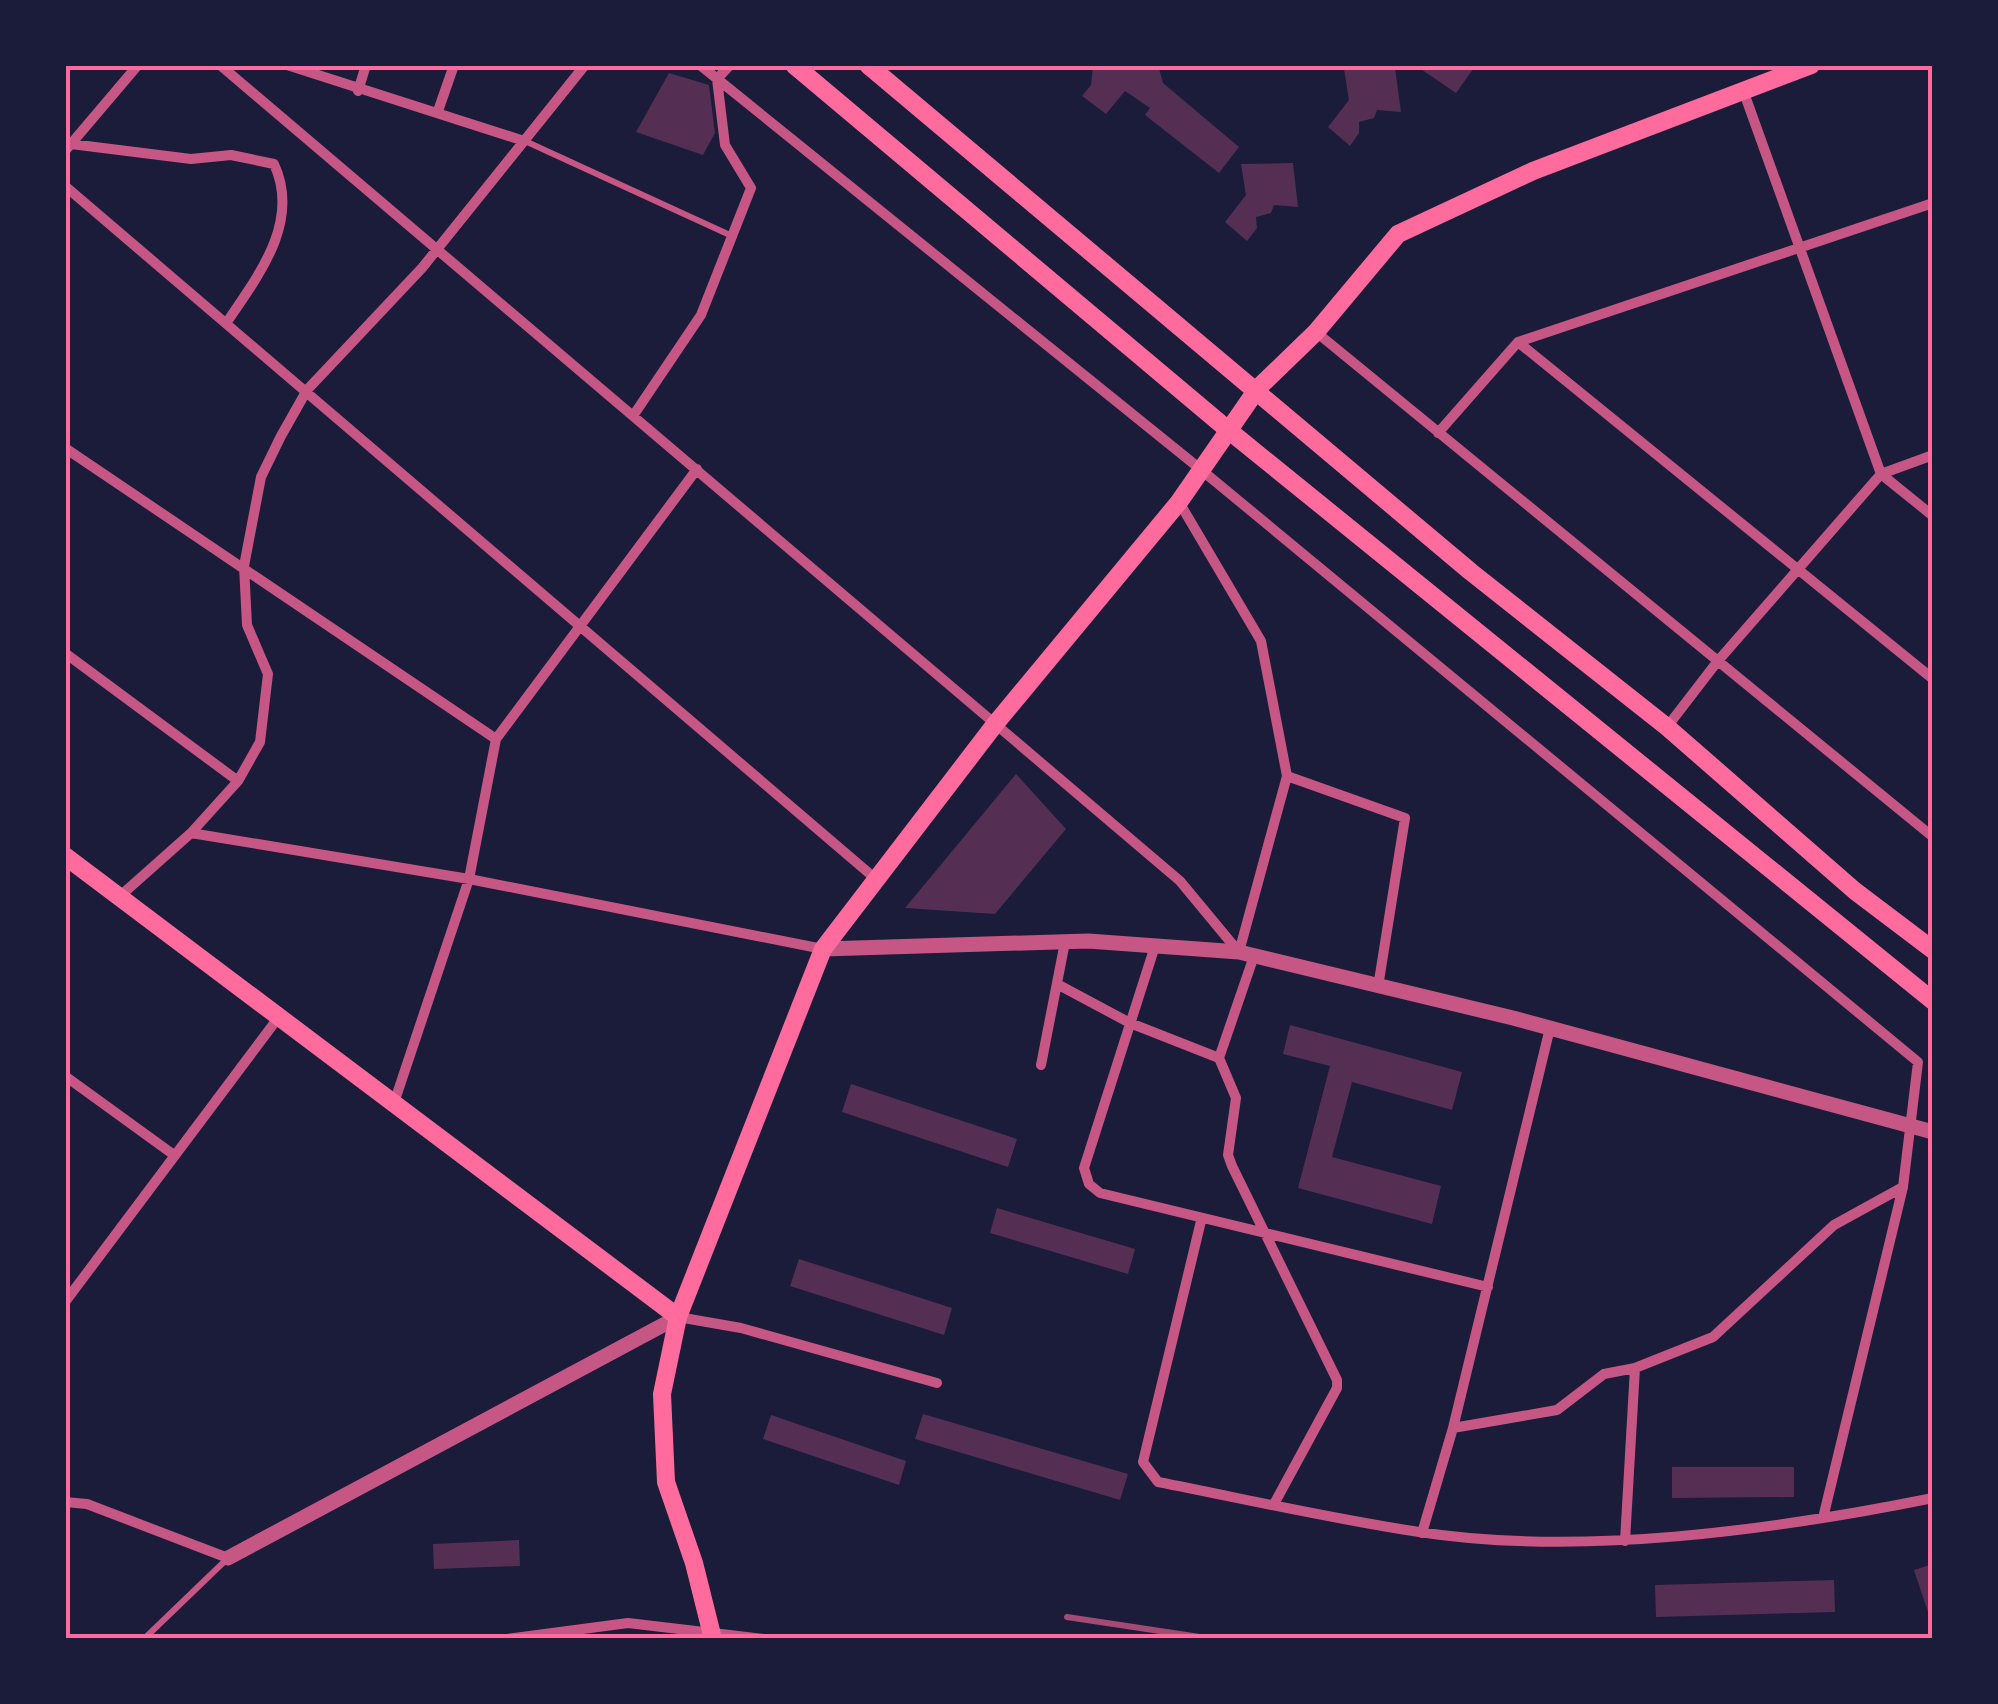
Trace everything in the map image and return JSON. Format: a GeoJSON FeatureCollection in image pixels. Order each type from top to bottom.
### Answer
{"type":"FeatureCollection","features":[{"type":"Feature","properties":{"kind":"main road"},"geometry":{"type":"LineString","coordinates":[[794,65],[1226,429],[1933,1001]]}},
{"type":"Feature","properties":{"kind":"main road"},"geometry":{"type":"LineString","coordinates":[[868,65],[1258,388],[1471,572],[1667,728],[1855,891],[1933,950]]}},
{"type":"Feature","properties":{"kind":"main road"},"geometry":{"type":"LineString","coordinates":[[712,1639],[694,1563],[666,1482],[662,1394],[678,1316],[823,949],[996,723],[1179,502],[1258,388],[1316,332],[1398,234],[1533,171],[1811,65]]}},
{"type":"Feature","properties":{"kind":"main road"},"geometry":{"type":"LineString","coordinates":[[65,856],[678,1316]]}},
{"type":"Feature","properties":{"kind":"street"},"geometry":{"type":"LineString","coordinates":[[68,147],[138,65]]}},
{"type":"Feature","properties":{"kind":"street"},"geometry":{"type":"LineString","coordinates":[[220,65],[434,252],[697,469],[1180,881],[1246,954]]}},
{"type":"Feature","properties":{"kind":"street"},"geometry":{"type":"LineString","coordinates":[[287,65],[358,91],[438,111],[524,141]]}},
{"type":"Feature","properties":{"kind":"street"},"geometry":{"type":"LineString","coordinates":[[358,91],[366,65]]}},
{"type":"Feature","properties":{"kind":"street"},"geometry":{"type":"LineString","coordinates":[[438,111],[454,65]]}},
{"type":"Feature","properties":{"kind":"street"},"geometry":{"type":"LineString","coordinates":[[119,897],[191,833],[238,781],[260,742],[268,674],[247,625],[244,566],[261,476],[308,390],[434,252],[586,65]]}},
{"type":"Feature","properties":{"kind":"street"},"geometry":{"type":"LineString","coordinates":[[700,65],[1199,468],[1918,1062],[1903,1187],[1823,1518]]}},
{"type":"Feature","properties":{"kind":"street"},"geometry":{"type":"LineString","coordinates":[[633,416],[700,316],[750,188],[725,144],[717,79],[730,65]]}},
{"type":"Feature","properties":{"kind":"street"},"geometry":{"type":"LineString","coordinates":[[1742,90],[1881,474],[1933,516]]}},
{"type":"Feature","properties":{"kind":"street"},"geometry":{"type":"LineString","coordinates":[[68,147],[191,159],[232,156],[274,164],[282,181],[282,210],[272,253],[227,322]]}},
{"type":"Feature","properties":{"kind":"street"},"geometry":{"type":"LineString","coordinates":[[65,186],[878,881]]}},
{"type":"Feature","properties":{"kind":"street"},"geometry":{"type":"LineString","coordinates":[[1438,433],[1518,342],[1933,203]]}},
{"type":"Feature","properties":{"kind":"street"},"geometry":{"type":"LineString","coordinates":[[1316,332],[1933,838]]}},
{"type":"Feature","properties":{"kind":"street"},"geometry":{"type":"LineString","coordinates":[[1518,342],[1933,680]]}},
{"type":"Feature","properties":{"kind":"street"},"geometry":{"type":"LineString","coordinates":[[65,448],[496,739]]}},
{"type":"Feature","properties":{"kind":"street"},"geometry":{"type":"LineString","coordinates":[[1667,728],[1717,662],[1881,474],[1933,455]]}},
{"type":"Feature","properties":{"kind":"street"},"geometry":{"type":"LineString","coordinates":[[394,1103],[469,879],[496,739],[697,469]]}},
{"type":"Feature","properties":{"kind":"street"},"geometry":{"type":"LineString","coordinates":[[1179,502],[1260,641],[1287,776],[1219,1058],[1236,1098],[1228,1156],[1337,1388],[1274,1504]]}},
{"type":"Feature","properties":{"kind":"street"},"geometry":{"type":"LineString","coordinates":[[65,653],[238,781]]}},
{"type":"Feature","properties":{"kind":"street"},"geometry":{"type":"LineString","coordinates":[[1287,776],[1405,818],[1378,987]]}},
{"type":"Feature","properties":{"kind":"street"},"geometry":{"type":"LineString","coordinates":[[191,833],[469,879],[823,949],[1065,942],[1246,954],[1550,1028],[1933,1132]]}},
{"type":"Feature","properties":{"kind":"street"},"geometry":{"type":"LineString","coordinates":[[1041,1065],[1065,942]]}},
{"type":"Feature","properties":{"kind":"street"},"geometry":{"type":"LineString","coordinates":[[1155,946],[1084,1168],[1089,1184],[1100,1193],[1202,1221],[1488,1287]]}},
{"type":"Feature","properties":{"kind":"street"},"geometry":{"type":"LineString","coordinates":[[1057,984],[1130,1023],[1219,1058]]}},
{"type":"Feature","properties":{"kind":"street"},"geometry":{"type":"LineString","coordinates":[[65,1302],[69,1288],[278,1018]]}},
{"type":"Feature","properties":{"kind":"street"},"geometry":{"type":"LineString","coordinates":[[1422,1533],[1453,1428],[1550,1028]]}},
{"type":"Feature","properties":{"kind":"street"},"geometry":{"type":"LineString","coordinates":[[65,1076],[174,1154]]}},
{"type":"Feature","properties":{"kind":"street"},"geometry":{"type":"LineString","coordinates":[[1453,1428],[1557,1410],[1604,1374],[1635,1368],[1714,1337],[1834,1225],[1903,1187]]}},
{"type":"Feature","properties":{"kind":"street"},"geometry":{"type":"LineString","coordinates":[[1202,1221],[1144,1462],[1148,1473],[1158,1482],[1422,1533],[1626,1541],[1823,1518],[1933,1498]]}},
{"type":"Feature","properties":{"kind":"street"},"geometry":{"type":"LineString","coordinates":[[65,1502],[86,1504],[228,1558],[678,1316],[741,1328],[937,1383]]}},
{"type":"Feature","properties":{"kind":"street"},"geometry":{"type":"LineString","coordinates":[[1626,1541],[1635,1368]]}},
{"type":"Feature","properties":{"kind":"street"},"geometry":{"type":"LineString","coordinates":[[507,1639],[628,1623],[764,1639]]}},
{"type":"Feature","properties":{"kind":"lane"},"geometry":{"type":"LineString","coordinates":[[524,141],[733,236]]}},
{"type":"Feature","properties":{"kind":"lane"},"geometry":{"type":"LineString","coordinates":[[146,1636],[228,1558]]}},
{"type":"Feature","properties":{"kind":"building"},"geometry":{"type":"Polygon","coordinates":[[[1093,65],[1158,65],[1163,83],[1239,147],[1219,173],[1145,115],[1150,108],[1125,91],[1106,114],[1082,96],[1091,85],[1093,65]]]}},
{"type":"Feature","properties":{"kind":"building"},"geometry":{"type":"Polygon","coordinates":[[[1415,65],[1476,65],[1456,93],[1415,65]]]}},
{"type":"Feature","properties":{"kind":"building"},"geometry":{"type":"Polygon","coordinates":[[[1395,68],[1401,112],[1377,110],[1374,118],[1359,122],[1359,133],[1350,146],[1328,127],[1349,100],[1344,69],[1395,68]]]}},
{"type":"Feature","properties":{"kind":"building"},"geometry":{"type":"Polygon","coordinates":[[[669,73],[709,85],[715,133],[703,155],[636,132],[669,73]]]}},
{"type":"Feature","properties":{"kind":"building"},"geometry":{"type":"Polygon","coordinates":[[[1293,163],[1298,207],[1274,205],[1271,213],[1256,217],[1257,228],[1247,241],[1225,222],[1246,195],[1241,164],[1293,163]]]}},
{"type":"Feature","properties":{"kind":"building"},"geometry":{"type":"Polygon","coordinates":[[[1016,774],[1066,829],[995,914],[905,908],[1016,774]]]}},
{"type":"Feature","properties":{"kind":"building"},"geometry":{"type":"Polygon","coordinates":[[[1290,1025],[1462,1072],[1452,1110],[1352,1082],[1332,1157],[1441,1186],[1432,1224],[1298,1188],[1330,1066],[1283,1054],[1290,1025]]]}},
{"type":"Feature","properties":{"kind":"building"},"geometry":{"type":"Polygon","coordinates":[[[851,1084],[1017,1139],[1008,1167],[842,1112],[851,1084]]]}},
{"type":"Feature","properties":{"kind":"building"},"geometry":{"type":"Polygon","coordinates":[[[997,1208],[1135,1249],[1128,1274],[990,1233],[997,1208]]]}},
{"type":"Feature","properties":{"kind":"building"},"geometry":{"type":"Polygon","coordinates":[[[799,1259],[952,1308],[944,1335],[790,1286],[799,1259]]]}},
{"type":"Feature","properties":{"kind":"building"},"geometry":{"type":"Polygon","coordinates":[[[923,1414],[1128,1474],[1120,1500],[915,1439],[923,1414]]]}},
{"type":"Feature","properties":{"kind":"building"},"geometry":{"type":"Polygon","coordinates":[[[771,1415],[906,1461],[899,1485],[763,1439],[771,1415]]]}},
{"type":"Feature","properties":{"kind":"building"},"geometry":{"type":"Polygon","coordinates":[[[1672,1467],[1794,1467],[1794,1497],[1672,1498],[1672,1467]]]}},
{"type":"Feature","properties":{"kind":"building"},"geometry":{"type":"Polygon","coordinates":[[[519,1540],[520,1566],[434,1569],[433,1544],[519,1540]]]}},
{"type":"Feature","properties":{"kind":"building"},"geometry":{"type":"Polygon","coordinates":[[[1933,1564],[1933,1617],[1930,1618],[1914,1570],[1933,1564]]]}},
{"type":"Feature","properties":{"kind":"building"},"geometry":{"type":"Polygon","coordinates":[[[1834,1580],[1835,1612],[1656,1617],[1655,1585],[1834,1580]]]}},
{"type":"Feature","properties":{"kind":"railway"},"geometry":{"type":"LineString","coordinates":[[1067,1617],[1213,1639]]}}]}
